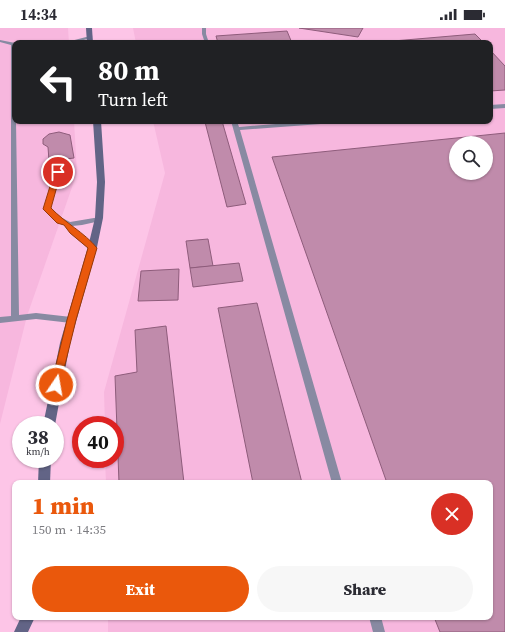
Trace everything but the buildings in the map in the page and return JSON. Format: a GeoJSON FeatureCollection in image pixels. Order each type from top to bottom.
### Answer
{"type":"FeatureCollection","features":[{"type":"Feature","properties":{"kind":"street"},"geometry":{"type":"LineString","coordinates":[[89,28],[90,40]]}},
{"type":"Feature","properties":{"kind":"street"},"geometry":{"type":"LineString","coordinates":[[50,416],[52,400],[71,320],[93,248],[98,219],[100,205],[100,158],[97,124]]}},
{"type":"Feature","properties":{"kind":"street"},"geometry":{"type":"LineString","coordinates":[[44,480],[45,468]]}},
{"type":"Feature","properties":{"kind":"street"},"geometry":{"type":"LineString","coordinates":[[21,632],[27,620]]}},
{"type":"Feature","properties":{"kind":"lane"},"geometry":{"type":"LineString","coordinates":[[204,28],[206,40]]}},
{"type":"Feature","properties":{"kind":"lane"},"geometry":{"type":"LineString","coordinates":[[0,41],[12,44]]}},
{"type":"Feature","properties":{"kind":"lane"},"geometry":{"type":"LineString","coordinates":[[493,107],[505,106]]}},
{"type":"Feature","properties":{"kind":"lane"},"geometry":{"type":"LineString","coordinates":[[14,124],[15,317]]}},
{"type":"Feature","properties":{"kind":"lane"},"geometry":{"type":"LineString","coordinates":[[235,124],[336,480]]}},
{"type":"Feature","properties":{"kind":"lane"},"geometry":{"type":"LineString","coordinates":[[237,130],[302,124]]}},
{"type":"Feature","properties":{"kind":"lane"},"geometry":{"type":"LineString","coordinates":[[62,159],[47,209],[60,222],[75,226],[98,219]]}},
{"type":"Feature","properties":{"kind":"lane"},"geometry":{"type":"LineString","coordinates":[[66,223],[73,232],[93,248]]}},
{"type":"Feature","properties":{"kind":"lane"},"geometry":{"type":"LineString","coordinates":[[0,320],[15,317],[36,316],[71,320]]}},
{"type":"Feature","properties":{"kind":"lane"},"geometry":{"type":"LineString","coordinates":[[376,620],[379,632]]}},
{"type":"Feature","properties":{"kind":"shaded area"},"geometry":{"type":"Polygon","coordinates":[[[0,28],[68,28],[69,40],[12,40],[12,124],[74,124],[77,173],[27,316],[0,424],[0,28]]]}},
{"type":"Feature","properties":{"kind":"shaded area"},"geometry":{"type":"Polygon","coordinates":[[[133,28],[505,28],[505,632],[108,632],[108,620],[493,620],[493,480],[106,480],[105,468],[124,468],[124,416],[105,416],[104,392],[165,173],[154,124],[493,124],[493,40],[135,40],[133,28]]]}},
{"type":"Feature","properties":{"kind":"route"},"geometry":{"type":"LineString","coordinates":[[56,385],[71,320],[93,248],[73,232],[66,223],[60,222],[47,209],[58,172]]}}]}
